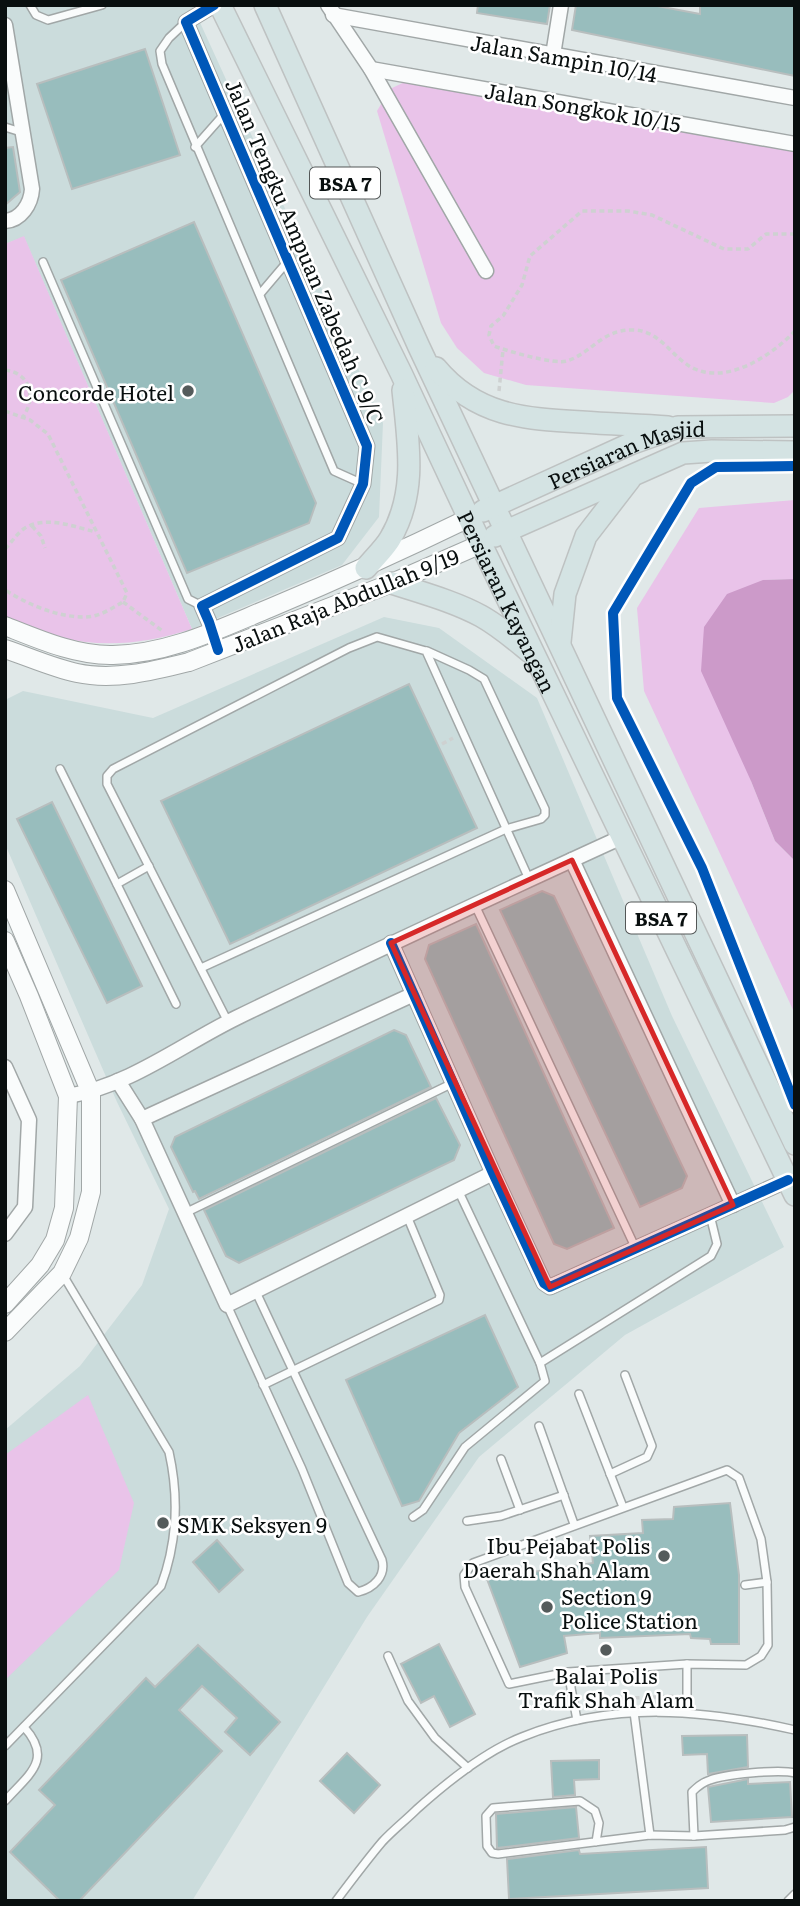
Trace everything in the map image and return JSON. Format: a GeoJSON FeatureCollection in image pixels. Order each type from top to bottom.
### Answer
{"type":"FeatureCollection","features":[{"type":"Feature","properties":{"kind":"main road","name":"Persiaran Kayangan"},"geometry":{"type":"LineString","coordinates":[[220,5],[401,373],[791,1187]]}},
{"type":"Feature","properties":{"kind":"main road","name":"Persiaran Kayangan"},"geometry":{"type":"LineString","coordinates":[[265,5],[419,347],[795,1144]]}},
{"type":"Feature","properties":{"kind":"main road"},"geometry":{"type":"LineString","coordinates":[[419,347],[449,383],[471,399],[497,411],[527,419],[678,427]]}},
{"type":"Feature","properties":{"kind":"main road"},"geometry":{"type":"LineString","coordinates":[[366,568],[390,540],[406,501],[410,453],[401,373]]}},
{"type":"Feature","properties":{"kind":"main road","name":"Persiaran Masjid"},"geometry":{"type":"LineString","coordinates":[[469,518],[630,444],[678,427],[795,426]]}},
{"type":"Feature","properties":{"kind":"main road","name":"Persiaran Masjid"},"geometry":{"type":"LineString","coordinates":[[481,544],[505,530],[683,453],[795,452]]}},
{"type":"Feature","properties":{"kind":"main road"},"geometry":{"type":"LineString","coordinates":[[560,643],[565,594],[586,536],[633,475]]}},
{"type":"Feature","properties":{"kind":"main road"},"geometry":{"type":"LineString","coordinates":[[392,583],[480,615],[534,655]]}},
{"type":"Feature","properties":{"kind":"street"},"geometry":{"type":"LineString","coordinates":[[186,22],[214,5]]}},
{"type":"Feature","properties":{"kind":"street"},"geometry":{"type":"LineString","coordinates":[[554,55],[561,5]]}},
{"type":"Feature","properties":{"kind":"street"},"geometry":{"type":"LineString","coordinates":[[330,10],[371,69],[486,271]]}},
{"type":"Feature","properties":{"kind":"street","name":"Jalan Sampin 10/14"},"geometry":{"type":"LineString","coordinates":[[330,10],[554,55],[795,98]]}},
{"type":"Feature","properties":{"kind":"street","name":"Jalan Tengku Ampuan Zabedah C 9/C"},"geometry":{"type":"LineString","coordinates":[[186,22],[367,446],[363,484],[338,538],[202,606]]}},
{"type":"Feature","properties":{"kind":"street"},"geometry":{"type":"LineString","coordinates":[[5,25],[24,133],[31,199],[22,212],[11,221],[5,221]]}},
{"type":"Feature","properties":{"kind":"street","name":"Jalan Songkok 10/15"},"geometry":{"type":"LineString","coordinates":[[371,69],[795,144]]}},
{"type":"Feature","properties":{"kind":"street","name":"Jalan Raja Abdullah 9/19"},"geometry":{"type":"LineString","coordinates":[[5,626],[40,640],[109,655],[159,650],[211,632],[366,568],[469,518]]}},
{"type":"Feature","properties":{"kind":"street","name":"Jalan Raja Abdullah 9/19"},"geometry":{"type":"LineString","coordinates":[[5,649],[78,673],[103,676],[159,670],[189,662],[392,583],[481,544]]}},
{"type":"Feature","properties":{"kind":"street"},"geometry":{"type":"LineString","coordinates":[[202,606],[218,650]]}},
{"type":"Feature","properties":{"kind":"street"},"geometry":{"type":"LineString","coordinates":[[68,1096],[91,1093],[118,1081],[228,1022],[391,943],[622,837]]}},
{"type":"Feature","properties":{"kind":"street"},"geometry":{"type":"LineString","coordinates":[[572,860],[733,1205]]}},
{"type":"Feature","properties":{"kind":"street"},"geometry":{"type":"LineString","coordinates":[[5,890],[91,1093],[91,1192],[79,1238],[62,1273],[5,1332]]}},
{"type":"Feature","properties":{"kind":"street"},"geometry":{"type":"LineString","coordinates":[[5,941],[68,1096],[64,1209],[55,1240],[40,1265],[5,1304]]}},
{"type":"Feature","properties":{"kind":"street"},"geometry":{"type":"LineString","coordinates":[[391,943],[493,1173],[544,1283],[550,1287],[733,1205],[791,1187]]}},
{"type":"Feature","properties":{"kind":"street"},"geometry":{"type":"LineString","coordinates":[[142,1119],[414,994]]}},
{"type":"Feature","properties":{"kind":"street"},"geometry":{"type":"LineString","coordinates":[[5,1067],[29,1120],[25,1207],[5,1234]]}},
{"type":"Feature","properties":{"kind":"street"},"geometry":{"type":"LineString","coordinates":[[118,1081],[142,1119],[227,1305],[493,1173]]}},
{"type":"Feature","properties":{"kind":"lane"},"geometry":{"type":"LineString","coordinates":[[30,5],[36,15],[48,20],[102,5]]}},
{"type":"Feature","properties":{"kind":"lane"},"geometry":{"type":"LineString","coordinates":[[186,22],[160,51],[162,64],[334,471],[363,484]]}},
{"type":"Feature","properties":{"kind":"lane"},"geometry":{"type":"LineString","coordinates":[[195,147],[226,112]]}},
{"type":"Feature","properties":{"kind":"lane"},"geometry":{"type":"LineString","coordinates":[[5,127],[24,133]]}},
{"type":"Feature","properties":{"kind":"lane"},"geometry":{"type":"LineString","coordinates":[[260,294],[288,261]]}},
{"type":"Feature","properties":{"kind":"lane"},"geometry":{"type":"LineString","coordinates":[[43,262],[188,599],[202,606]]}},
{"type":"Feature","properties":{"kind":"lane"},"geometry":{"type":"LineString","coordinates":[[201,968],[506,829],[541,819],[545,815],[545,808],[484,679],[426,651],[377,637],[349,648],[113,769],[107,776],[107,784],[228,1022]]}},
{"type":"Feature","properties":{"kind":"lane"},"geometry":{"type":"LineString","coordinates":[[426,651],[529,880]]}},
{"type":"Feature","properties":{"kind":"lane"},"geometry":{"type":"LineString","coordinates":[[60,769],[176,1004]]}},
{"type":"Feature","properties":{"kind":"lane"},"geometry":{"type":"LineString","coordinates":[[117,884],[149,866]]}},
{"type":"Feature","properties":{"kind":"lane"},"geometry":{"type":"LineString","coordinates":[[475,905],[636,1249]]}},
{"type":"Feature","properties":{"kind":"lane"},"geometry":{"type":"LineString","coordinates":[[185,1213],[453,1083]]}},
{"type":"Feature","properties":{"kind":"lane"},"geometry":{"type":"LineString","coordinates":[[413,1517],[423,1510],[465,1447],[545,1381],[540,1363],[458,1190]]}},
{"type":"Feature","properties":{"kind":"lane"},"geometry":{"type":"LineString","coordinates":[[540,1363],[711,1256],[718,1244],[710,1215]]}},
{"type":"Feature","properties":{"kind":"lane"},"geometry":{"type":"LineString","coordinates":[[264,1385],[439,1300],[440,1295],[426,1258],[407,1216]]}},
{"type":"Feature","properties":{"kind":"lane"},"geometry":{"type":"LineString","coordinates":[[5,1746],[161,1586],[170,1562],[174,1534],[175,1480],[169,1452],[62,1273]]}},
{"type":"Feature","properties":{"kind":"lane"},"geometry":{"type":"LineString","coordinates":[[227,1305],[302,1469],[348,1583],[358,1592],[369,1589],[382,1576],[382,1560],[256,1292]]}},
{"type":"Feature","properties":{"kind":"lane"},"geometry":{"type":"LineString","coordinates":[[610,1474],[647,1457],[652,1446],[625,1375]]}},
{"type":"Feature","properties":{"kind":"lane"},"geometry":{"type":"LineString","coordinates":[[579,1394],[623,1507]]}},
{"type":"Feature","properties":{"kind":"lane"},"geometry":{"type":"LineString","coordinates":[[539,1426],[574,1524]]}},
{"type":"Feature","properties":{"kind":"lane"},"geometry":{"type":"LineString","coordinates":[[501,1459],[520,1510]]}},
{"type":"Feature","properties":{"kind":"lane"},"geometry":{"type":"LineString","coordinates":[[727,1470],[739,1478],[761,1539],[767,1582],[768,1645],[761,1657],[746,1665],[687,1664],[568,1672],[509,1684],[465,1587],[464,1575],[473,1563],[623,1507],[727,1470]]}},
{"type":"Feature","properties":{"kind":"lane"},"geometry":{"type":"LineString","coordinates":[[467,1521],[501,1516],[564,1495]]}},
{"type":"Feature","properties":{"kind":"lane"},"geometry":{"type":"LineString","coordinates":[[745,1585],[767,1582]]}},
{"type":"Feature","properties":{"kind":"lane"},"geometry":{"type":"LineString","coordinates":[[388,1656],[408,1701],[435,1738],[468,1768]]}},
{"type":"Feature","properties":{"kind":"lane"},"geometry":{"type":"LineString","coordinates":[[687,1664],[687,1712]]}},
{"type":"Feature","properties":{"kind":"lane"},"geometry":{"type":"LineString","coordinates":[[568,1672],[578,1720]]}},
{"type":"Feature","properties":{"kind":"lane"},"geometry":{"type":"LineString","coordinates":[[336,1901],[383,1840],[436,1793],[468,1768],[521,1737],[578,1720],[634,1712],[687,1712],[741,1718],[795,1730]]}},
{"type":"Feature","properties":{"kind":"lane"},"geometry":{"type":"LineString","coordinates":[[634,1712],[650,1835]]}},
{"type":"Feature","properties":{"kind":"lane"},"geometry":{"type":"LineString","coordinates":[[5,1801],[37,1763],[35,1742],[24,1727]]}},
{"type":"Feature","properties":{"kind":"lane"},"geometry":{"type":"LineString","coordinates":[[694,1836],[692,1792],[699,1785],[711,1779],[759,1773],[795,1773]]}},
{"type":"Feature","properties":{"kind":"lane"},"geometry":{"type":"LineString","coordinates":[[596,1842],[599,1823],[595,1811],[580,1801],[492,1808],[486,1816],[487,1846],[492,1853],[498,1854],[596,1842],[650,1835],[694,1836],[785,1830],[795,1827]]}},
{"type":"Feature","properties":{"kind":"lane"},"geometry":{"type":"LineString","coordinates":[[788,1901],[795,1894]]}},
{"type":"Feature","properties":{"kind":"path"},"geometry":{"type":"LineString","coordinates":[[795,234],[766,234],[748,249],[724,249],[652,215],[628,211],[582,211],[530,256],[522,285],[503,316],[491,326],[489,335],[494,346],[503,350],[557,363],[569,361],[612,331],[635,330],[651,334],[694,369],[714,373],[743,367],[765,356],[795,331]]}},
{"type":"Feature","properties":{"kind":"path"},"geometry":{"type":"LineString","coordinates":[[497,411],[503,350]]}},
{"type":"Feature","properties":{"kind":"path"},"geometry":{"type":"LineString","coordinates":[[5,370],[20,375],[30,389],[29,408],[23,417]]}},
{"type":"Feature","properties":{"kind":"path"},"geometry":{"type":"LineString","coordinates":[[5,411],[38,425],[48,434],[127,593],[123,602],[103,613],[84,618],[48,611],[5,590]]}},
{"type":"Feature","properties":{"kind":"path"},"geometry":{"type":"LineString","coordinates":[[5,549],[24,528],[42,522],[62,523],[96,532]]}},
{"type":"Feature","properties":{"kind":"path"},"geometry":{"type":"LineString","coordinates":[[32,526],[41,536],[44,548]]}},
{"type":"Feature","properties":{"kind":"path"},"geometry":{"type":"LineString","coordinates":[[123,602],[158,627]]}},
{"type":"Feature","properties":{"kind":"path"},"geometry":{"type":"LineString","coordinates":[[442,744],[452,738]]}},
{"type":"Feature","properties":{"kind":"highlighted area"},"geometry":{"type":"Polygon","coordinates":[[[572,860],[733,1205],[550,1287],[391,943],[572,860]]]}},
{"type":"Feature","properties":{"kind":"shaded area"},"geometry":{"type":"Polygon","coordinates":[[[5,5],[192,5],[383,423],[379,517],[342,565],[192,629],[24,237],[5,244],[5,5]]]}},
{"type":"Feature","properties":{"kind":"shaded area"},"geometry":{"type":"Polygon","coordinates":[[[413,78],[795,139],[795,390],[788,397],[774,403],[526,385],[484,373],[457,348],[441,323],[377,111],[390,89],[413,78]]]}},
{"type":"Feature","properties":{"kind":"shaded area"},"geometry":{"type":"Polygon","coordinates":[[[24,236],[192,629],[143,641],[97,643],[52,635],[5,618],[5,244],[24,236]]]}},
{"type":"Feature","properties":{"kind":"shaded area"},"geometry":{"type":"Polygon","coordinates":[[[795,500],[795,579],[763,580],[751,781],[775,841],[795,861],[795,1014],[644,691],[637,608],[699,508],[795,500]]]}},
{"type":"Feature","properties":{"kind":"shaded area"},"geometry":{"type":"Polygon","coordinates":[[[795,579],[795,861],[775,841],[701,671],[704,627],[727,594],[763,580],[795,579]]]}},
{"type":"Feature","properties":{"kind":"shaded area"},"geometry":{"type":"Polygon","coordinates":[[[384,617],[439,628],[537,698],[672,1016],[784,1247],[625,1335],[479,1457],[367,1617],[192,1901],[5,1901],[5,1430],[80,1366],[142,1285],[169,1209],[117,1102],[5,844],[5,700],[23,691],[153,718],[384,617]]]}},
{"type":"Feature","properties":{"kind":"shaded area"},"geometry":{"type":"Polygon","coordinates":[[[88,1395],[134,1503],[119,1570],[5,1680],[5,1455],[88,1395]]]}},
{"type":"Feature","properties":{"kind":"building"},"geometry":{"type":"Polygon","coordinates":[[[478,5],[550,5],[547,24],[477,13],[478,5]]]}},
{"type":"Feature","properties":{"kind":"building"},"geometry":{"type":"Polygon","coordinates":[[[576,5],[652,5],[700,14],[700,5],[795,5],[795,76],[572,30],[576,5]]]}},
{"type":"Feature","properties":{"kind":"building"},"geometry":{"type":"Polygon","coordinates":[[[145,49],[180,155],[72,189],[37,84],[145,49]]]}},
{"type":"Feature","properties":{"kind":"building"},"geometry":{"type":"Polygon","coordinates":[[[13,147],[20,192],[5,205],[5,148],[13,147]]]}},
{"type":"Feature","properties":{"kind":"building","name":"Concorde Hotel"},"geometry":{"type":"Polygon","coordinates":[[[194,222],[316,503],[309,523],[187,573],[61,280],[194,222]]]}},
{"type":"Feature","properties":{"kind":"building"},"geometry":{"type":"Polygon","coordinates":[[[409,684],[477,828],[230,944],[161,801],[409,684]]]}},
{"type":"Feature","properties":{"kind":"building"},"geometry":{"type":"Polygon","coordinates":[[[52,802],[142,986],[107,1003],[17,819],[52,802]]]}},
{"type":"Feature","properties":{"kind":"building"},"geometry":{"type":"Polygon","coordinates":[[[542,891],[554,896],[687,1176],[682,1188],[640,1207],[500,910],[542,891]]]}},
{"type":"Feature","properties":{"kind":"building"},"geometry":{"type":"Polygon","coordinates":[[[476,924],[614,1228],[567,1249],[554,1244],[425,959],[429,945],[476,924]]]}},
{"type":"Feature","properties":{"kind":"building"},"geometry":{"type":"Polygon","coordinates":[[[394,1030],[406,1035],[431,1087],[199,1199],[195,1191],[193,1192],[171,1147],[175,1137],[394,1030]]]}},
{"type":"Feature","properties":{"kind":"building"},"geometry":{"type":"Polygon","coordinates":[[[436,1098],[460,1145],[454,1160],[239,1263],[226,1256],[204,1210],[436,1098]]]}},
{"type":"Feature","properties":{"kind":"building"},"geometry":{"type":"Polygon","coordinates":[[[485,1315],[518,1387],[459,1433],[419,1501],[402,1506],[346,1380],[485,1315]]]}},
{"type":"Feature","properties":{"kind":"building","name":"Ibu Pejabat Polis Daerah Shah Alam"},"geometry":{"type":"Polygon","coordinates":[[[730,1503],[739,1575],[739,1644],[711,1644],[710,1639],[691,1638],[690,1634],[600,1638],[600,1633],[564,1636],[567,1653],[520,1667],[487,1579],[593,1563],[590,1536],[643,1533],[642,1520],[673,1519],[674,1507],[730,1503]]]}},
{"type":"Feature","properties":{"kind":"building"},"geometry":{"type":"Polygon","coordinates":[[[217,1540],[243,1570],[219,1592],[193,1562],[217,1540]]]}},
{"type":"Feature","properties":{"kind":"building"},"geometry":{"type":"Polygon","coordinates":[[[439,1644],[475,1714],[450,1727],[434,1696],[421,1703],[401,1664],[439,1644]]]}},
{"type":"Feature","properties":{"kind":"building"},"geometry":{"type":"Polygon","coordinates":[[[198,1645],[280,1722],[250,1755],[225,1732],[237,1718],[202,1686],[179,1710],[222,1751],[79,1901],[60,1901],[10,1852],[55,1805],[39,1790],[146,1678],[155,1687],[198,1645]]]}},
{"type":"Feature","properties":{"kind":"building"},"geometry":{"type":"Polygon","coordinates":[[[747,1735],[748,1767],[708,1774],[707,1754],[683,1755],[682,1736],[747,1735]]]}},
{"type":"Feature","properties":{"kind":"building"},"geometry":{"type":"Polygon","coordinates":[[[347,1753],[380,1785],[354,1813],[320,1781],[347,1753]]]}},
{"type":"Feature","properties":{"kind":"building"},"geometry":{"type":"Polygon","coordinates":[[[599,1760],[599,1779],[574,1780],[575,1795],[553,1797],[551,1761],[599,1760]]]}},
{"type":"Feature","properties":{"kind":"building"},"geometry":{"type":"Polygon","coordinates":[[[748,1779],[748,1784],[790,1782],[792,1817],[711,1822],[708,1787],[748,1779]]]}},
{"type":"Feature","properties":{"kind":"building"},"geometry":{"type":"Polygon","coordinates":[[[576,1807],[579,1838],[497,1848],[496,1814],[576,1807]]]}},
{"type":"Feature","properties":{"kind":"building"},"geometry":{"type":"Polygon","coordinates":[[[706,1847],[708,1888],[509,1899],[507,1859],[579,1850],[580,1854],[706,1847]]]}},
{"type":"Feature","properties":{"kind":"cycle path"},"geometry":{"type":"LineString","coordinates":[[214,5],[186,22],[367,446],[363,484],[338,538],[202,606],[218,650]]}},
{"type":"Feature","properties":{"kind":"cycle path"},"geometry":{"type":"LineString","coordinates":[[795,466],[716,467],[691,483],[613,613],[617,698],[702,868],[795,1105]]}},
{"type":"Feature","properties":{"kind":"cycle path"},"geometry":{"type":"LineString","coordinates":[[391,943],[493,1173],[544,1283],[550,1287],[788,1180]]}},
{"type":"Feature","properties":{"kind":"place","name":"Concorde Hotel"},"geometry":{"type":"Point","coordinates":[188,391]}},
{"type":"Feature","properties":{"kind":"place","name":"SMK Seksyen 9"},"geometry":{"type":"Point","coordinates":[163,1523]}},
{"type":"Feature","properties":{"kind":"place","name":"Ibu Pejabat Polis Daerah Shah Alam"},"geometry":{"type":"Point","coordinates":[664,1556]}},
{"type":"Feature","properties":{"kind":"place","name":"Section 9 Police Station"},"geometry":{"type":"Point","coordinates":[547,1607]}},
{"type":"Feature","properties":{"kind":"place","name":"Balai Polis Trafik Shah Alam"},"geometry":{"type":"Point","coordinates":[606,1650]}}]}
